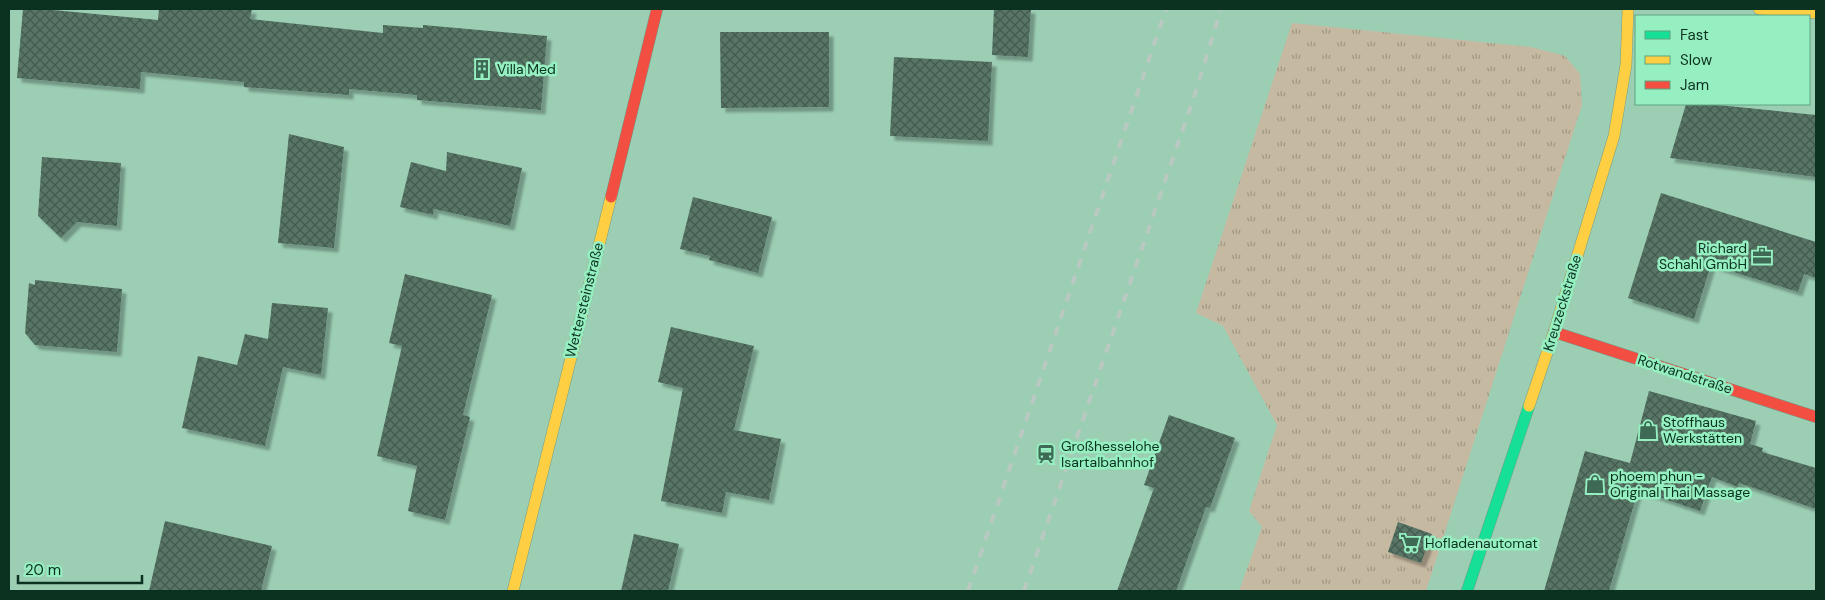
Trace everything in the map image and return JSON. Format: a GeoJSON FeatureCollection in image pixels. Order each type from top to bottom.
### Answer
{"type":"FeatureCollection","features":[{"type":"Feature","properties":{"kind":"street","name":"Wettersteinstraße"},"geometry":{"type":"LineString","coordinates":[[513,591],[656,9]]}},
{"type":"Feature","properties":{"kind":"street","name":"Kreuzeckstraße"},"geometry":{"type":"LineString","coordinates":[[1468,591],[1554,332],[1614,136],[1626,65],[1628,9]]}},
{"type":"Feature","properties":{"kind":"street"},"geometry":{"type":"LineString","coordinates":[[1759,9],[1816,13]]}},
{"type":"Feature","properties":{"kind":"street","name":"Rotwandstraße"},"geometry":{"type":"LineString","coordinates":[[1554,332],[1816,417]]}},
{"type":"Feature","properties":{"kind":"green space"},"geometry":{"type":"Polygon","coordinates":[[[1292,23],[1531,47],[1565,56],[1580,74],[1582,105],[1426,591],[1239,591],[1262,527],[1249,511],[1277,425],[1223,326],[1196,313],[1292,23]]]}},
{"type":"Feature","properties":{"kind":"building"},"geometry":{"type":"Polygon","coordinates":[[[23,9],[43,9],[158,20],[159,9],[252,9],[250,19],[383,33],[383,25],[423,28],[423,25],[547,36],[541,110],[417,100],[417,95],[349,89],[349,95],[244,87],[244,82],[141,72],[140,89],[17,78],[23,9]]]}},
{"type":"Feature","properties":{"kind":"building"},"geometry":{"type":"Polygon","coordinates":[[[994,9],[1031,9],[1028,57],[992,55],[994,9]]]}},
{"type":"Feature","properties":{"kind":"building"},"geometry":{"type":"Polygon","coordinates":[[[720,32],[829,32],[829,107],[721,108],[720,32]]]}},
{"type":"Feature","properties":{"kind":"building"},"geometry":{"type":"Polygon","coordinates":[[[894,57],[992,62],[988,141],[890,136],[894,57]]]}},
{"type":"Feature","properties":{"kind":"building"},"geometry":{"type":"Polygon","coordinates":[[[1686,105],[1718,105],[1816,115],[1816,177],[1670,158],[1686,105]]]}},
{"type":"Feature","properties":{"kind":"building"},"geometry":{"type":"Polygon","coordinates":[[[289,134],[344,147],[334,248],[278,243],[289,134]]]}},
{"type":"Feature","properties":{"kind":"building"},"geometry":{"type":"Polygon","coordinates":[[[447,152],[522,168],[510,226],[434,209],[433,215],[400,207],[411,162],[446,171],[447,152]]]}},
{"type":"Feature","properties":{"kind":"building"},"geometry":{"type":"Polygon","coordinates":[[[42,157],[121,163],[117,226],[77,222],[61,238],[38,216],[42,157]]]}},
{"type":"Feature","properties":{"kind":"building"},"geometry":{"type":"Polygon","coordinates":[[[1661,193],[1816,242],[1816,278],[1804,274],[1798,292],[1711,265],[1694,319],[1628,298],[1661,193]]]}},
{"type":"Feature","properties":{"kind":"building"},"geometry":{"type":"Polygon","coordinates":[[[693,197],[772,217],[758,273],[709,260],[710,256],[680,249],[693,197]]]}},
{"type":"Feature","properties":{"kind":"building"},"geometry":{"type":"Polygon","coordinates":[[[405,274],[492,295],[463,415],[470,417],[445,520],[408,511],[417,466],[377,456],[402,346],[389,343],[405,274]]]}},
{"type":"Feature","properties":{"kind":"building"},"geometry":{"type":"Polygon","coordinates":[[[35,280],[122,289],[117,352],[35,345],[25,333],[29,283],[35,285],[35,280]]]}},
{"type":"Feature","properties":{"kind":"building"},"geometry":{"type":"Polygon","coordinates":[[[272,303],[328,308],[321,375],[283,367],[265,446],[182,428],[198,356],[237,365],[245,334],[268,339],[272,303]]]}},
{"type":"Feature","properties":{"kind":"building"},"geometry":{"type":"Polygon","coordinates":[[[671,327],[754,346],[734,430],[781,439],[769,500],[726,492],[722,513],[661,501],[683,388],[658,382],[671,327]]]}},
{"type":"Feature","properties":{"kind":"building"},"geometry":{"type":"Polygon","coordinates":[[[1649,391],[1756,421],[1750,444],[1763,448],[1762,452],[1816,468],[1816,509],[1739,483],[1738,487],[1712,477],[1700,511],[1638,490],[1609,591],[1544,591],[1585,451],[1630,463],[1649,391]]]}},
{"type":"Feature","properties":{"kind":"building","name":"Großhesselohe Isartalbahnhof"},"geometry":{"type":"Polygon","coordinates":[[[1169,415],[1235,438],[1210,508],[1206,507],[1176,591],[1117,591],[1154,488],[1144,485],[1169,415]]]}},
{"type":"Feature","properties":{"kind":"building"},"geometry":{"type":"Polygon","coordinates":[[[165,521],[272,546],[261,591],[149,591],[165,521]]]}},
{"type":"Feature","properties":{"kind":"building","name":"Hofladenautomat"},"geometry":{"type":"Polygon","coordinates":[[[1398,522],[1432,534],[1421,563],[1388,552],[1398,522]]]}},
{"type":"Feature","properties":{"kind":"building"},"geometry":{"type":"Polygon","coordinates":[[[634,534],[679,544],[668,591],[621,591],[634,534]]]}},
{"type":"Feature","properties":{"kind":"railway"},"geometry":{"type":"LineString","coordinates":[[968,591],[1166,9]]}},
{"type":"Feature","properties":{"kind":"railway"},"geometry":{"type":"LineString","coordinates":[[1024,591],[1196,91],[1221,9]]}},
{"type":"Feature","properties":{"kind":"traffic: fast"},"geometry":{"type":"LineString","coordinates":[[1467,591],[1529,406]]}},
{"type":"Feature","properties":{"kind":"traffic: slow"},"geometry":{"type":"LineString","coordinates":[[1529,406],[1554,332],[1614,136],[1626,65],[1628,9]]}},
{"type":"Feature","properties":{"kind":"traffic: slow"},"geometry":{"type":"LineString","coordinates":[[1759,9],[1816,13]]}},
{"type":"Feature","properties":{"kind":"traffic: slow"},"geometry":{"type":"LineString","coordinates":[[513,591],[611,197]]}},
{"type":"Feature","properties":{"kind":"traffic: jam"},"geometry":{"type":"LineString","coordinates":[[611,197],[657,9]]}},
{"type":"Feature","properties":{"kind":"traffic: jam"},"geometry":{"type":"LineString","coordinates":[[1554,332],[1816,417]]}},
{"type":"Feature","properties":{"kind":"place","name":"Villa Med"},"geometry":{"type":"Point","coordinates":[482,69]}},
{"type":"Feature","properties":{"kind":"place","name":"Richard Schahl GmbH"},"geometry":{"type":"Point","coordinates":[1762,256]}},
{"type":"Feature","properties":{"kind":"place","name":"Stoffhaus Werkstätten"},"geometry":{"type":"Point","coordinates":[1648,430]}},
{"type":"Feature","properties":{"kind":"place","name":"Großhesselohe Isartalbahnhof"},"geometry":{"type":"Point","coordinates":[1046,454]}},
{"type":"Feature","properties":{"kind":"place","name":"phoem phun - Original Thai Massage"},"geometry":{"type":"Point","coordinates":[1595,484]}},
{"type":"Feature","properties":{"kind":"place","name":"Hofladenautomat"},"geometry":{"type":"Point","coordinates":[1410,543]}}]}
